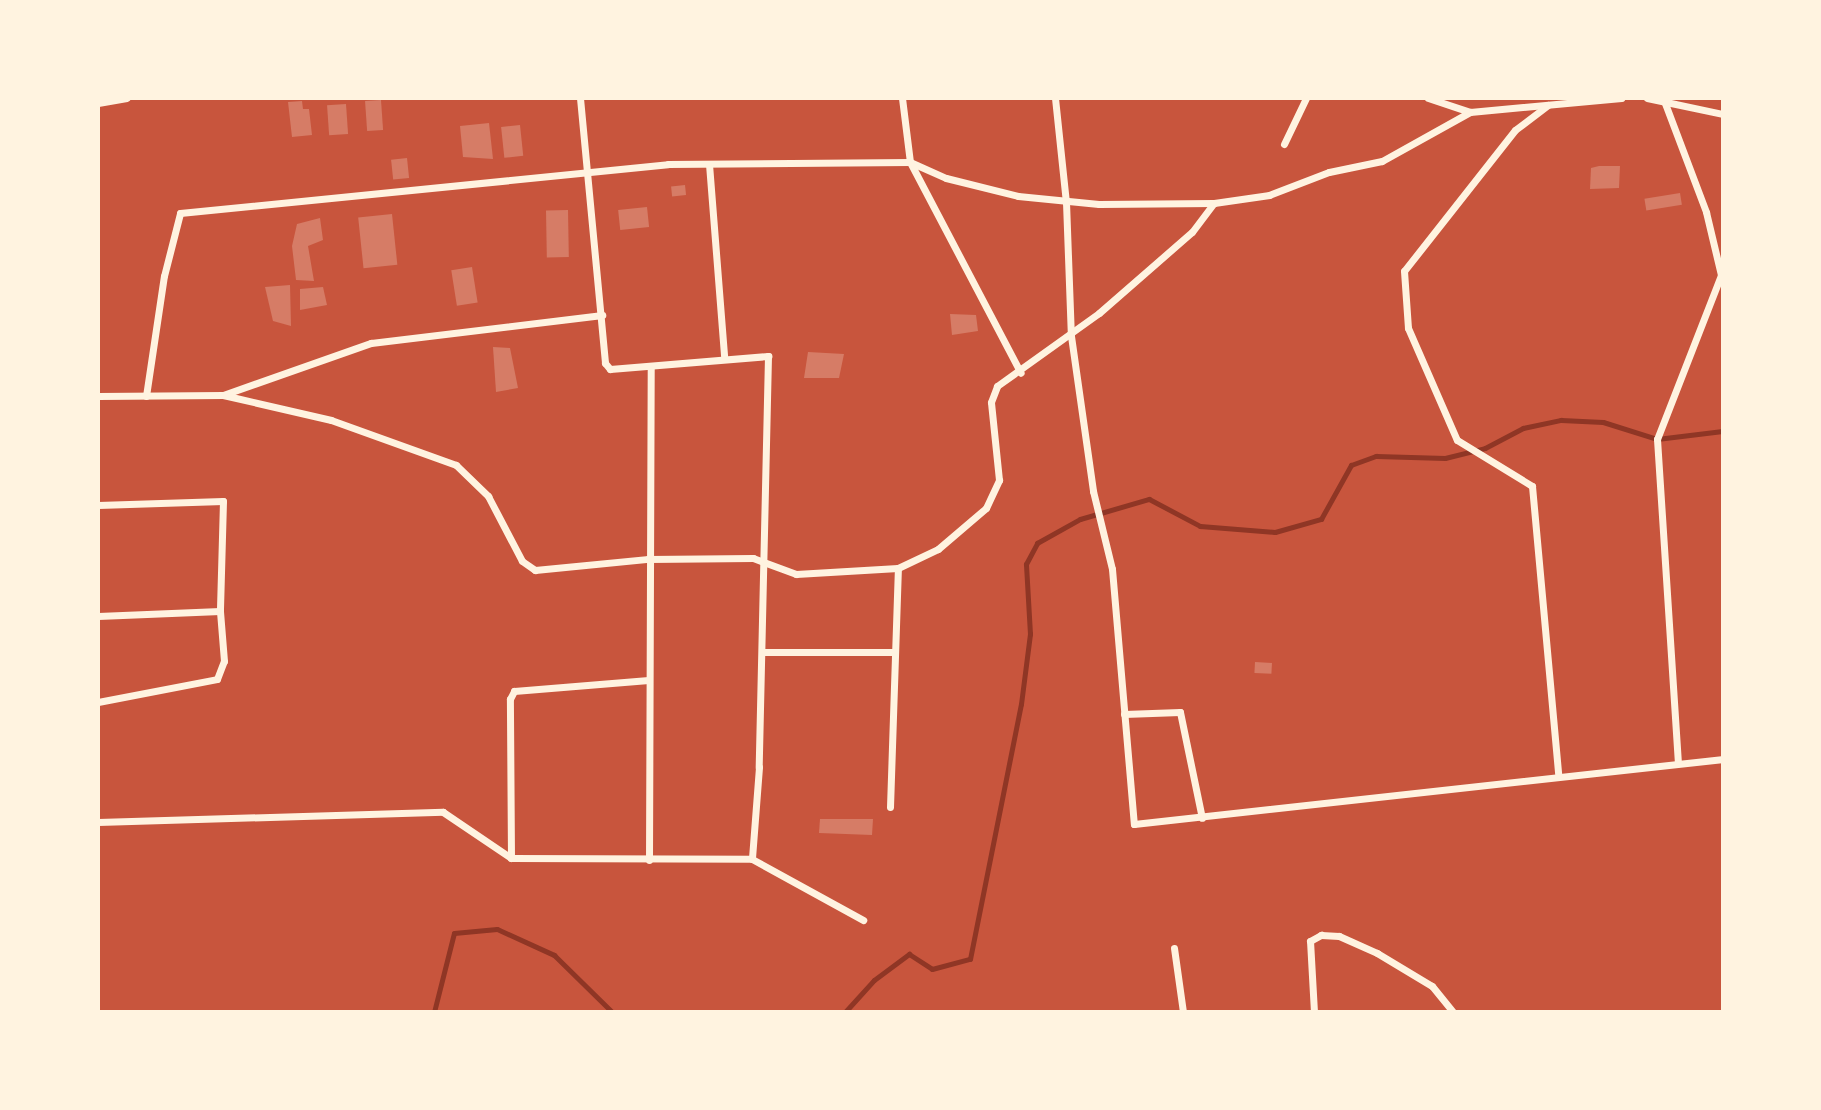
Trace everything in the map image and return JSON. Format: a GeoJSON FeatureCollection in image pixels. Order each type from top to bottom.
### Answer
{"type":"FeatureCollection","features":[{"type":"Feature","properties":{"kind":"street"},"geometry":{"type":"LineString","coordinates":[[98,103],[127,98]]}},
{"type":"Feature","properties":{"kind":"street"},"geometry":{"type":"LineString","coordinates":[[580,98],[605,363],[610,369],[724,356],[768,356],[762,652],[752,859]]}},
{"type":"Feature","properties":{"kind":"street"},"geometry":{"type":"LineString","coordinates":[[902,98],[910,162],[1021,373]]}},
{"type":"Feature","properties":{"kind":"street"},"geometry":{"type":"LineString","coordinates":[[1055,98],[1066,202],[1071,336],[1093,491],[1110,550],[1134,824],[1558,774],[1723,759]]}},
{"type":"Feature","properties":{"kind":"street"},"geometry":{"type":"LineString","coordinates":[[1284,144],[1306,98]]}},
{"type":"Feature","properties":{"kind":"street"},"geometry":{"type":"LineString","coordinates":[[1428,98],[1470,112]]}},
{"type":"Feature","properties":{"kind":"street"},"geometry":{"type":"LineString","coordinates":[[146,396],[164,276],[180,213],[586,171],[709,164],[910,162],[946,178],[1066,202],[1214,203],[1269,195],[1329,172],[1382,161],[1470,112],[1572,100],[1621,98]]}},
{"type":"Feature","properties":{"kind":"street"},"geometry":{"type":"LineString","coordinates":[[1647,98],[1664,98],[1723,114]]}},
{"type":"Feature","properties":{"kind":"street"},"geometry":{"type":"LineString","coordinates":[[1664,98],[1706,212],[1721,275],[1657,439],[1678,763]]}},
{"type":"Feature","properties":{"kind":"street"},"geometry":{"type":"LineString","coordinates":[[1551,103],[1515,130],[1404,271],[1408,328],[1457,440],[1532,486],[1558,774]]}},
{"type":"Feature","properties":{"kind":"street"},"geometry":{"type":"LineString","coordinates":[[709,164],[724,356]]}},
{"type":"Feature","properties":{"kind":"street"},"geometry":{"type":"LineString","coordinates":[[98,396],[223,395],[331,420],[456,465],[488,496],[522,561],[535,570],[648,559],[764,562],[796,574],[898,568],[938,549],[986,508],[999,480],[991,402],[997,386],[1021,373],[1071,336],[1192,232],[1214,203]]}},
{"type":"Feature","properties":{"kind":"street"},"geometry":{"type":"LineString","coordinates":[[223,395],[371,343],[602,315]]}},
{"type":"Feature","properties":{"kind":"street"},"geometry":{"type":"LineString","coordinates":[[649,860],[651,366]]}},
{"type":"Feature","properties":{"kind":"street"},"geometry":{"type":"LineString","coordinates":[[98,505],[223,501],[220,611],[224,661],[217,679],[98,702]]}},
{"type":"Feature","properties":{"kind":"street"},"geometry":{"type":"LineString","coordinates":[[890,807],[898,568]]}},
{"type":"Feature","properties":{"kind":"street"},"geometry":{"type":"LineString","coordinates":[[98,616],[220,611]]}},
{"type":"Feature","properties":{"kind":"street"},"geometry":{"type":"LineString","coordinates":[[762,652],[894,652]]}},
{"type":"Feature","properties":{"kind":"street"},"geometry":{"type":"LineString","coordinates":[[511,858],[510,699],[514,691],[649,680]]}},
{"type":"Feature","properties":{"kind":"street"},"geometry":{"type":"LineString","coordinates":[[1124,714],[1180,712],[1202,818]]}},
{"type":"Feature","properties":{"kind":"street"},"geometry":{"type":"LineString","coordinates":[[98,822],[443,812],[511,858],[752,859],[863,920]]}},
{"type":"Feature","properties":{"kind":"street"},"geometry":{"type":"LineString","coordinates":[[1314,1012],[1310,941],[1321,935],[1339,936],[1377,953],[1432,986],[1453,1012]]}},
{"type":"Feature","properties":{"kind":"street"},"geometry":{"type":"LineString","coordinates":[[1174,948],[1183,1012]]}},
{"type":"Feature","properties":{"kind":"building"},"geometry":{"type":"Polygon","coordinates":[[[381,100],[383,130],[367,131],[365,101],[381,100]]]}},
{"type":"Feature","properties":{"kind":"building"},"geometry":{"type":"Polygon","coordinates":[[[302,101],[303,109],[309,109],[312,135],[292,137],[288,102],[302,101]]]}},
{"type":"Feature","properties":{"kind":"building"},"geometry":{"type":"Polygon","coordinates":[[[346,104],[348,134],[329,135],[327,105],[346,104]]]}},
{"type":"Feature","properties":{"kind":"building"},"geometry":{"type":"Polygon","coordinates":[[[489,123],[493,159],[463,157],[460,126],[489,123]]]}},
{"type":"Feature","properties":{"kind":"building"},"geometry":{"type":"Polygon","coordinates":[[[520,125],[523,156],[504,158],[501,127],[520,125]]]}},
{"type":"Feature","properties":{"kind":"building"},"geometry":{"type":"Polygon","coordinates":[[[407,158],[409,178],[393,180],[391,160],[407,158]]]}},
{"type":"Feature","properties":{"kind":"building"},"geometry":{"type":"Polygon","coordinates":[[[1620,166],[1619,188],[1590,189],[1591,168],[1620,166]]]}},
{"type":"Feature","properties":{"kind":"building"},"geometry":{"type":"Polygon","coordinates":[[[685,185],[686,195],[672,196],[671,186],[685,185]]]}},
{"type":"Feature","properties":{"kind":"building"},"geometry":{"type":"Polygon","coordinates":[[[1680,193],[1682,205],[1646,210],[1644,199],[1680,193]]]}},
{"type":"Feature","properties":{"kind":"building"},"geometry":{"type":"Polygon","coordinates":[[[647,207],[649,227],[620,230],[618,210],[647,207]]]}},
{"type":"Feature","properties":{"kind":"building"},"geometry":{"type":"Polygon","coordinates":[[[546,210],[568,210],[569,257],[547,257],[546,210]]]}},
{"type":"Feature","properties":{"kind":"building"},"geometry":{"type":"Polygon","coordinates":[[[392,214],[397,265],[364,268],[358,218],[392,214]]]}},
{"type":"Feature","properties":{"kind":"building"},"geometry":{"type":"Polygon","coordinates":[[[320,218],[323,240],[308,246],[314,281],[296,280],[292,246],[297,224],[320,218]]]}},
{"type":"Feature","properties":{"kind":"building"},"geometry":{"type":"Polygon","coordinates":[[[472,267],[478,303],[457,306],[451,270],[472,267]]]}},
{"type":"Feature","properties":{"kind":"building"},"geometry":{"type":"Polygon","coordinates":[[[290,285],[291,326],[273,321],[265,287],[290,285]]]}},
{"type":"Feature","properties":{"kind":"building"},"geometry":{"type":"Polygon","coordinates":[[[323,287],[327,305],[300,310],[300,289],[323,287]]]}},
{"type":"Feature","properties":{"kind":"building"},"geometry":{"type":"Polygon","coordinates":[[[950,314],[976,315],[978,331],[952,335],[950,314]]]}},
{"type":"Feature","properties":{"kind":"building"},"geometry":{"type":"Polygon","coordinates":[[[493,347],[510,348],[518,388],[496,392],[493,347]]]}},
{"type":"Feature","properties":{"kind":"building"},"geometry":{"type":"Polygon","coordinates":[[[808,352],[844,354],[839,378],[804,378],[808,352]]]}},
{"type":"Feature","properties":{"kind":"building"},"geometry":{"type":"Polygon","coordinates":[[[1255,662],[1272,663],[1271,674],[1254,673],[1255,662]]]}},
{"type":"Feature","properties":{"kind":"building"},"geometry":{"type":"Polygon","coordinates":[[[820,819],[873,819],[872,835],[819,833],[820,819]]]}},
{"type":"Feature","properties":{"kind":"waterway"},"geometry":{"type":"LineString","coordinates":[[845,1012],[874,980],[909,954],[932,969],[970,959],[1021,704],[1030,634],[1026,564],[1037,543],[1080,519],[1149,499],[1200,526],[1275,532],[1321,519],[1351,465],[1376,456],[1445,458],[1485,448],[1523,428],[1561,420],[1603,422],[1657,439],[1723,431]]}},
{"type":"Feature","properties":{"kind":"waterway"},"geometry":{"type":"LineString","coordinates":[[434,1012],[454,933],[497,929],[554,955],[612,1012]]}}]}
